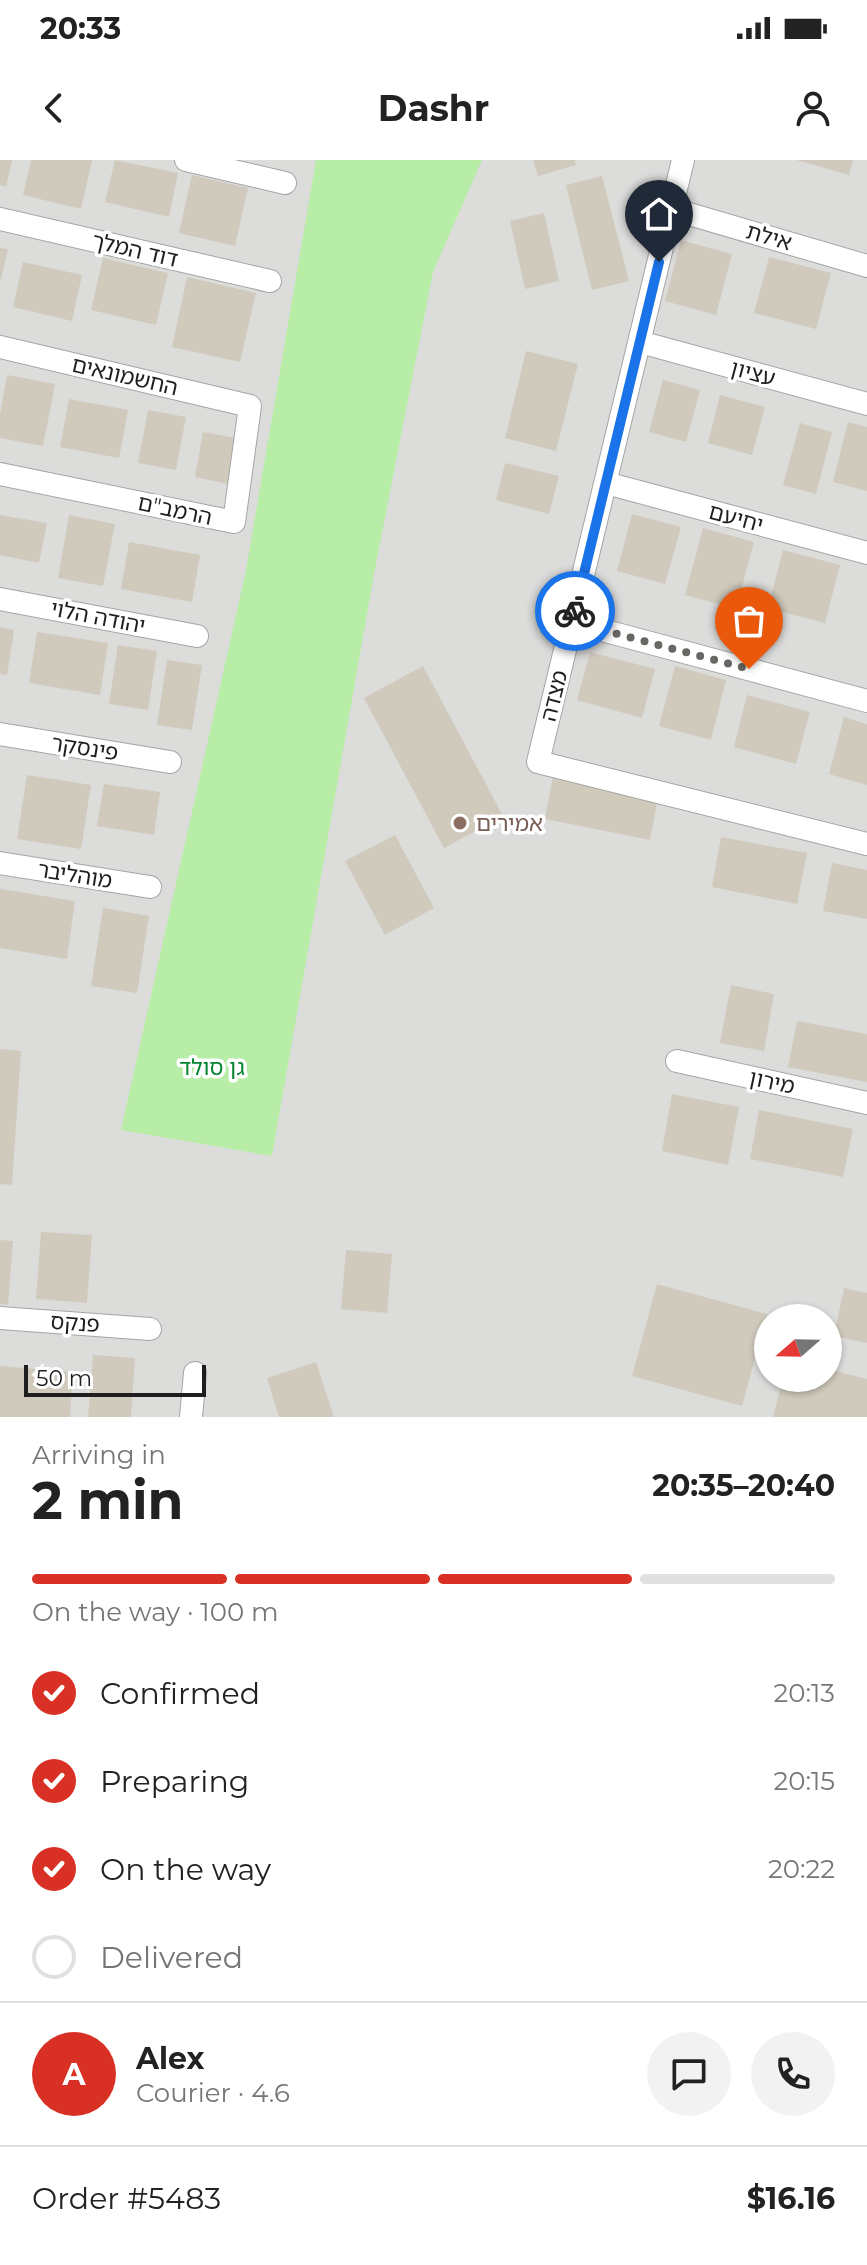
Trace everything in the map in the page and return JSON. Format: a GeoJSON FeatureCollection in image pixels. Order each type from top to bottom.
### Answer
{"type":"FeatureCollection","features":[{"type":"Feature","properties":{"kind":"street"},"geometry":{"type":"LineString","coordinates":[[186,160],[285,183]]}},
{"type":"Feature","properties":{"kind":"street","name":"מצדה"},"geometry":{"type":"LineString","coordinates":[[683,160],[538,762],[867,844]]}},
{"type":"Feature","properties":{"kind":"street","name":"אילת"},"geometry":{"type":"LineString","coordinates":[[672,209],[867,266]]}},
{"type":"Feature","properties":{"kind":"street","name":"דוד המלך"},"geometry":{"type":"LineString","coordinates":[[0,219],[270,281]]}},
{"type":"Feature","properties":{"kind":"street","name":"עציון"},"geometry":{"type":"LineString","coordinates":[[640,342],[867,404]]}},
{"type":"Feature","properties":{"kind":"street","name":"החשמונאים"},"geometry":{"type":"LineString","coordinates":[[0,347],[250,406]]}},
{"type":"Feature","properties":{"kind":"street","name":"הרמב\"ם"},"geometry":{"type":"LineString","coordinates":[[0,474],[234,522],[250,406]]}},
{"type":"Feature","properties":{"kind":"street","name":"יחיעם"},"geometry":{"type":"LineString","coordinates":[[606,483],[867,553]]}},
{"type":"Feature","properties":{"kind":"street","name":"יהודה הלוי"},"geometry":{"type":"LineString","coordinates":[[0,599],[197,636]]}},
{"type":"Feature","properties":{"kind":"street"},"geometry":{"type":"LineString","coordinates":[[572,622],[867,701]]}},
{"type":"Feature","properties":{"kind":"street","name":"פינסקר"},"geometry":{"type":"LineString","coordinates":[[0,734],[170,762]]}},
{"type":"Feature","properties":{"kind":"street","name":"מוהליבר"},"geometry":{"type":"LineString","coordinates":[[0,863],[150,887]]}},
{"type":"Feature","properties":{"kind":"street","name":"מירון"},"geometry":{"type":"LineString","coordinates":[[677,1061],[867,1103]]}},
{"type":"Feature","properties":{"kind":"street","name":"פנקס"},"geometry":{"type":"LineString","coordinates":[[0,1318],[150,1329]]}},
{"type":"Feature","properties":{"kind":"street"},"geometry":{"type":"LineString","coordinates":[[191,1417],[195,1373]]}},
{"type":"Feature","properties":{"kind":"shaded area"},"geometry":{"type":"Polygon","coordinates":[[[0,160],[867,160],[867,1417],[0,1417],[0,160]]]}},
{"type":"Feature","properties":{"kind":"green space","name":"גן סולד"},"geometry":{"type":"Polygon","coordinates":[[[316,160],[482,160],[433,272],[374,574],[272,1156],[121,1130],[246,570],[316,160]]]}},
{"type":"Feature","properties":{"kind":"building"},"geometry":{"type":"Polygon","coordinates":[[[0,160],[12,160],[6,187],[0,185],[0,160]]]}},
{"type":"Feature","properties":{"kind":"building"},"geometry":{"type":"Polygon","coordinates":[[[31,160],[92,160],[81,209],[23,195],[31,160]]]}},
{"type":"Feature","properties":{"kind":"building"},"geometry":{"type":"Polygon","coordinates":[[[115,160],[178,173],[169,217],[105,202],[115,160]]]}},
{"type":"Feature","properties":{"kind":"building"},"geometry":{"type":"Polygon","coordinates":[[[533,160],[575,160],[576,165],[538,176],[533,160]]]}},
{"type":"Feature","properties":{"kind":"building"},"geometry":{"type":"Polygon","coordinates":[[[796,160],[853,160],[849,175],[796,160]]]}},
{"type":"Feature","properties":{"kind":"building"},"geometry":{"type":"Polygon","coordinates":[[[192,175],[248,188],[235,246],[179,233],[192,175]]]}},
{"type":"Feature","properties":{"kind":"building"},"geometry":{"type":"Polygon","coordinates":[[[602,176],[629,281],[592,290],[566,185],[602,176]]]}},
{"type":"Feature","properties":{"kind":"building"},"geometry":{"type":"Polygon","coordinates":[[[544,213],[559,281],[525,289],[510,221],[544,213]]]}},
{"type":"Feature","properties":{"kind":"building"},"geometry":{"type":"Polygon","coordinates":[[[681,240],[732,254],[716,315],[665,301],[681,240]]]}},
{"type":"Feature","properties":{"kind":"building"},"geometry":{"type":"Polygon","coordinates":[[[0,248],[8,249],[1,279],[0,279],[0,248]]]}},
{"type":"Feature","properties":{"kind":"building"},"geometry":{"type":"Polygon","coordinates":[[[769,257],[831,273],[816,329],[754,313],[769,257]]]}},
{"type":"Feature","properties":{"kind":"building"},"geometry":{"type":"Polygon","coordinates":[[[103,258],[168,273],[156,325],[91,310],[103,258]]]}},
{"type":"Feature","properties":{"kind":"building"},"geometry":{"type":"Polygon","coordinates":[[[23,262],[82,275],[72,321],[13,307],[23,262]]]}},
{"type":"Feature","properties":{"kind":"building"},"geometry":{"type":"Polygon","coordinates":[[[187,277],[256,293],[240,362],[172,347],[187,277]]]}},
{"type":"Feature","properties":{"kind":"building"},"geometry":{"type":"Polygon","coordinates":[[[526,351],[578,364],[556,451],[505,438],[526,351]]]}},
{"type":"Feature","properties":{"kind":"building"},"geometry":{"type":"Polygon","coordinates":[[[7,375],[55,384],[43,446],[0,438],[0,414],[7,375]]]}},
{"type":"Feature","properties":{"kind":"building"},"geometry":{"type":"Polygon","coordinates":[[[663,380],[700,390],[686,442],[649,432],[663,380]]]}},
{"type":"Feature","properties":{"kind":"building"},"geometry":{"type":"Polygon","coordinates":[[[720,395],[765,407],[752,455],[708,443],[720,395]]]}},
{"type":"Feature","properties":{"kind":"building"},"geometry":{"type":"Polygon","coordinates":[[[69,399],[128,410],[119,458],[60,447],[69,399]]]}},
{"type":"Feature","properties":{"kind":"building"},"geometry":{"type":"Polygon","coordinates":[[[148,410],[186,417],[176,470],[138,463],[148,410]]]}},
{"type":"Feature","properties":{"kind":"building"},"geometry":{"type":"Polygon","coordinates":[[[848,422],[867,427],[867,491],[833,482],[848,422]]]}},
{"type":"Feature","properties":{"kind":"building"},"geometry":{"type":"Polygon","coordinates":[[[800,423],[832,432],[816,494],[783,485],[800,423]]]}},
{"type":"Feature","properties":{"kind":"building"},"geometry":{"type":"Polygon","coordinates":[[[203,432],[236,438],[228,484],[195,477],[203,432]]]}},
{"type":"Feature","properties":{"kind":"building"},"geometry":{"type":"Polygon","coordinates":[[[505,463],[559,476],[549,514],[496,500],[505,463]]]}},
{"type":"Feature","properties":{"kind":"building"},"geometry":{"type":"Polygon","coordinates":[[[632,514],[681,527],[665,584],[617,571],[632,514]]]}},
{"type":"Feature","properties":{"kind":"building"},"geometry":{"type":"Polygon","coordinates":[[[0,515],[47,523],[39,563],[0,555],[0,515]]]}},
{"type":"Feature","properties":{"kind":"building"},"geometry":{"type":"Polygon","coordinates":[[[69,515],[115,524],[103,586],[58,578],[69,515]]]}},
{"type":"Feature","properties":{"kind":"building"},"geometry":{"type":"Polygon","coordinates":[[[703,528],[754,542],[736,609],[685,595],[703,528]]]}},
{"type":"Feature","properties":{"kind":"building"},"geometry":{"type":"Polygon","coordinates":[[[129,542],[200,555],[192,602],[121,589],[129,542]]]}},
{"type":"Feature","properties":{"kind":"building"},"geometry":{"type":"Polygon","coordinates":[[[783,550],[840,565],[825,623],[768,608],[783,550]]]}},
{"type":"Feature","properties":{"kind":"building"},"geometry":{"type":"Polygon","coordinates":[[[0,627],[14,630],[7,675],[0,674],[0,627]]]}},
{"type":"Feature","properties":{"kind":"building"},"geometry":{"type":"Polygon","coordinates":[[[37,632],[108,643],[100,695],[29,683],[37,632]]]}},
{"type":"Feature","properties":{"kind":"building"},"geometry":{"type":"Polygon","coordinates":[[[118,645],[157,651],[148,710],[109,704],[118,645]]]}},
{"type":"Feature","properties":{"kind":"building"},"geometry":{"type":"Polygon","coordinates":[[[590,652],[655,669],[642,718],[577,700],[590,652]]]}},
{"type":"Feature","properties":{"kind":"building"},"geometry":{"type":"Polygon","coordinates":[[[167,660],[202,665],[192,730],[157,725],[167,660]]]}},
{"type":"Feature","properties":{"kind":"building"},"geometry":{"type":"Polygon","coordinates":[[[423,666],[503,816],[444,848],[364,698],[423,666]]]}},
{"type":"Feature","properties":{"kind":"building"},"geometry":{"type":"Polygon","coordinates":[[[675,666],[726,680],[711,740],[659,726],[675,666]]]}},
{"type":"Feature","properties":{"kind":"building"},"geometry":{"type":"Polygon","coordinates":[[[747,695],[810,712],[796,764],[734,747],[747,695]]]}},
{"type":"Feature","properties":{"kind":"building"},"geometry":{"type":"Polygon","coordinates":[[[844,717],[867,724],[867,785],[829,774],[844,717]]]}},
{"type":"Feature","properties":{"kind":"building"},"geometry":{"type":"Polygon","coordinates":[[[27,775],[91,785],[81,849],[17,839],[27,775]]]}},
{"type":"Feature","properties":{"kind":"building"},"geometry":{"type":"Polygon","coordinates":[[[553,776],[658,797],[650,840],[545,819],[553,776]]]}},
{"type":"Feature","properties":{"kind":"building"},"geometry":{"type":"Polygon","coordinates":[[[104,784],[160,792],[154,835],[97,826],[104,784]]]}},
{"type":"Feature","properties":{"kind":"building"},"geometry":{"type":"Polygon","coordinates":[[[395,835],[434,908],[385,935],[345,861],[395,835]]]}},
{"type":"Feature","properties":{"kind":"building"},"geometry":{"type":"Polygon","coordinates":[[[721,837],[807,853],[797,904],[712,887],[721,837]]]}},
{"type":"Feature","properties":{"kind":"building"},"geometry":{"type":"Polygon","coordinates":[[[832,863],[867,870],[867,919],[823,911],[832,863]]]}},
{"type":"Feature","properties":{"kind":"building"},"geometry":{"type":"Polygon","coordinates":[[[0,889],[75,901],[67,959],[0,948],[0,889]]]}},
{"type":"Feature","properties":{"kind":"building"},"geometry":{"type":"Polygon","coordinates":[[[103,908],[149,916],[137,993],[91,986],[103,908]]]}},
{"type":"Feature","properties":{"kind":"building"},"geometry":{"type":"Polygon","coordinates":[[[731,985],[774,994],[764,1051],[720,1043],[731,985]]]}},
{"type":"Feature","properties":{"kind":"building"},"geometry":{"type":"Polygon","coordinates":[[[797,1021],[867,1034],[867,1082],[788,1067],[797,1021]]]}},
{"type":"Feature","properties":{"kind":"building"},"geometry":{"type":"Polygon","coordinates":[[[0,1049],[21,1051],[12,1185],[0,1184],[0,1049]]]}},
{"type":"Feature","properties":{"kind":"building"},"geometry":{"type":"Polygon","coordinates":[[[672,1094],[739,1107],[728,1165],[662,1151],[672,1094]]]}},
{"type":"Feature","properties":{"kind":"building"},"geometry":{"type":"Polygon","coordinates":[[[759,1110],[853,1129],[843,1177],[750,1159],[759,1110]]]}},
{"type":"Feature","properties":{"kind":"building"},"geometry":{"type":"Polygon","coordinates":[[[41,1232],[92,1235],[87,1303],[36,1299],[41,1232]]]}},
{"type":"Feature","properties":{"kind":"building"},"geometry":{"type":"Polygon","coordinates":[[[0,1240],[13,1241],[8,1305],[0,1304],[0,1240]]]}},
{"type":"Feature","properties":{"kind":"building"},"geometry":{"type":"Polygon","coordinates":[[[346,1250],[392,1254],[387,1313],[341,1309],[346,1250]]]}},
{"type":"Feature","properties":{"kind":"building"},"geometry":{"type":"Polygon","coordinates":[[[657,1284],[754,1310],[754,1362],[742,1406],[632,1376],[657,1284]]]}},
{"type":"Feature","properties":{"kind":"building"},"geometry":{"type":"Polygon","coordinates":[[[844,1288],[867,1293],[867,1343],[842,1338],[841,1304],[844,1288]]]}},
{"type":"Feature","properties":{"kind":"building"},"geometry":{"type":"Polygon","coordinates":[[[93,1355],[135,1358],[131,1417],[88,1417],[93,1355]]]}},
{"type":"Feature","properties":{"kind":"building"},"geometry":{"type":"Polygon","coordinates":[[[316,1362],[334,1417],[279,1417],[267,1378],[316,1362]]]}},
{"type":"Feature","properties":{"kind":"building"},"geometry":{"type":"Polygon","coordinates":[[[0,1366],[73,1372],[70,1417],[0,1417],[0,1366]]]}},
{"type":"Feature","properties":{"kind":"building"},"geometry":{"type":"Polygon","coordinates":[[[842,1373],[867,1379],[867,1417],[773,1417],[779,1392],[842,1392],[842,1373]]]}},
{"type":"Feature","properties":{"kind":"way so far"},"geometry":{"type":"LineString","coordinates":[[575,611],[572,622],[749,669]]}},
{"type":"Feature","properties":{"kind":"place","name":"אמירים"},"geometry":{"type":"Point","coordinates":[460,823]}},
{"type":"Feature","properties":{"kind":"route"},"geometry":{"type":"LineString","coordinates":[[575,611],[659,262]]}}]}
